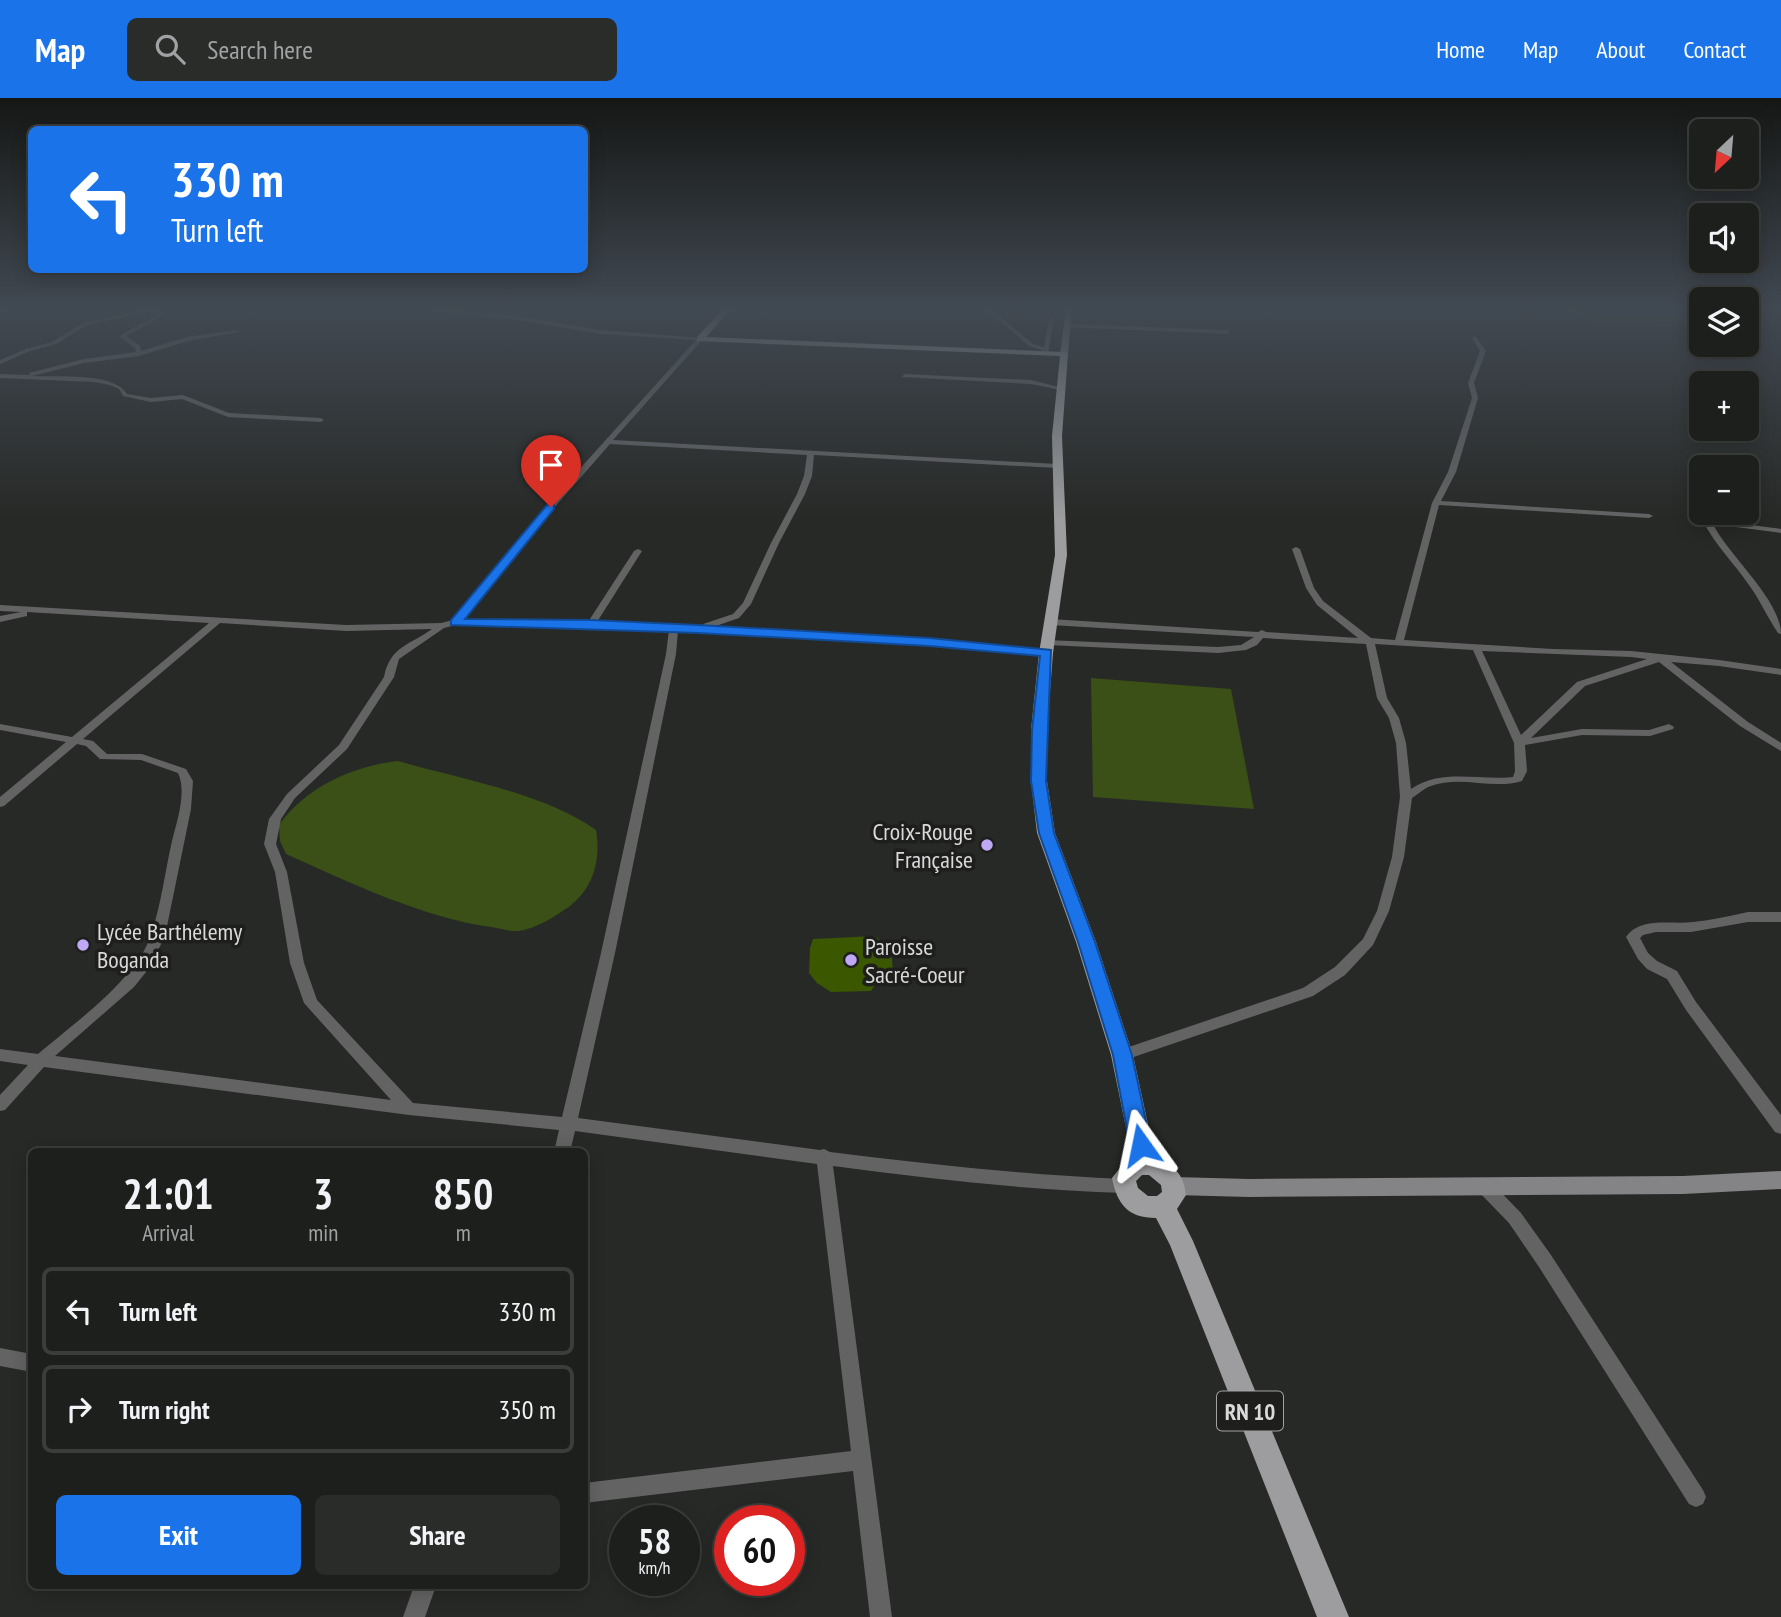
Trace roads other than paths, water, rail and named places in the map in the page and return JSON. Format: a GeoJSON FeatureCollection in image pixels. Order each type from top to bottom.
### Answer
{"type":"FeatureCollection","features":[{"type":"Feature","properties":{"kind":"main road"},"geometry":{"type":"LineString","coordinates":[[1061,379],[1057,466],[1061,555],[1047,647],[1039,730],[1039,781],[1046,833],[1086,942],[1122,1055],[1145,1164],[1129,1171],[1124,1178],[1124,1186],[1134,1202],[1153,1209],[1168,1196]]}},
{"type":"Feature","properties":{"kind":"main road","name":"RN 10"},"geometry":{"type":"LineString","coordinates":[[1145,1164],[1164,1171],[1181,1241],[1333,1617]]}},
{"type":"Feature","properties":{"kind":"street"},"geometry":{"type":"LineString","coordinates":[[63,379],[112,383],[121,388],[125,395],[151,400],[183,397],[228,415],[321,420]]}},
{"type":"Feature","properties":{"kind":"street"},"geometry":{"type":"LineString","coordinates":[[456,622],[607,442],[664,379]]}},
{"type":"Feature","properties":{"kind":"street"},"geometry":{"type":"LineString","coordinates":[[965,379],[1031,382],[1060,388]]}},
{"type":"Feature","properties":{"kind":"street"},"geometry":{"type":"LineString","coordinates":[[1399,642],[1436,503],[1452,472],[1475,398],[1473,379]]}},
{"type":"Feature","properties":{"kind":"street"},"geometry":{"type":"LineString","coordinates":[[607,442],[1057,466]]}},
{"type":"Feature","properties":{"kind":"street"},"geometry":{"type":"LineString","coordinates":[[698,629],[736,616],[747,604],[801,494],[808,477],[811,453]]}},
{"type":"Feature","properties":{"kind":"street"},"geometry":{"type":"LineString","coordinates":[[1436,503],[1649,516]]}},
{"type":"Feature","properties":{"kind":"street"},"geometry":{"type":"LineString","coordinates":[[1781,531],[1707,521],[1721,547],[1755,586],[1767,612],[1781,631]]}},
{"type":"Feature","properties":{"kind":"street"},"geometry":{"type":"LineString","coordinates":[[1122,1055],[1308,992],[1340,971],[1368,942],[1383,911],[1398,858],[1406,797],[1401,743],[1394,718],[1382,698],[1370,642],[1320,603],[1310,588],[1296,549]]}},
{"type":"Feature","properties":{"kind":"street"},"geometry":{"type":"LineString","coordinates":[[591,624],[638,551]]}},
{"type":"Feature","properties":{"kind":"street"},"geometry":{"type":"LineString","coordinates":[[0,608],[346,628],[441,626],[456,622],[591,624],[1047,647],[1218,650],[1244,648],[1255,643],[1262,633]]}},
{"type":"Feature","properties":{"kind":"street"},"geometry":{"type":"LineString","coordinates":[[0,618],[43,610]]}},
{"type":"Feature","properties":{"kind":"street"},"geometry":{"type":"LineString","coordinates":[[0,803],[216,622]]}},
{"type":"Feature","properties":{"kind":"street"},"geometry":{"type":"LineString","coordinates":[[1050,622],[1262,633],[1370,642],[1631,654],[1781,672]]}},
{"type":"Feature","properties":{"kind":"street"},"geometry":{"type":"LineString","coordinates":[[409,1109],[311,1003],[297,963],[281,873],[271,844],[275,819],[291,796],[343,747],[389,677],[390,663],[395,655],[422,641],[441,626]]}},
{"type":"Feature","properties":{"kind":"street"},"geometry":{"type":"LineString","coordinates":[[563,1148],[671,654],[674,628]]}},
{"type":"Feature","properties":{"kind":"street"},"geometry":{"type":"LineString","coordinates":[[1406,797],[1427,783],[1451,779],[1511,781],[1517,779],[1521,771],[1519,743],[1476,647]]}},
{"type":"Feature","properties":{"kind":"street"},"geometry":{"type":"LineString","coordinates":[[1519,743],[1581,684],[1660,658]]}},
{"type":"Feature","properties":{"kind":"street"},"geometry":{"type":"LineString","coordinates":[[1660,658],[1681,673],[1699,691],[1781,748]]}},
{"type":"Feature","properties":{"kind":"street"},"geometry":{"type":"LineString","coordinates":[[0,727],[89,743],[104,757],[142,757],[181,771],[187,782],[185,809],[158,936],[145,963],[129,983],[40,1061],[0,1105]]}},
{"type":"Feature","properties":{"kind":"street"},"geometry":{"type":"LineString","coordinates":[[1519,743],[1583,732],[1650,733],[1669,727]]}},
{"type":"Feature","properties":{"kind":"street"},"geometry":{"type":"LineString","coordinates":[[1781,917],[1748,917],[1691,927],[1656,927],[1639,931],[1633,937],[1643,956],[1652,965],[1672,975],[1691,1006],[1781,1127]]}},
{"type":"Feature","properties":{"kind":"street"},"geometry":{"type":"LineString","coordinates":[[0,1055],[409,1109],[570,1124],[931,1172],[1045,1183],[1124,1186]]}},
{"type":"Feature","properties":{"kind":"street"},"geometry":{"type":"LineString","coordinates":[[824,1156],[881,1617]]}},
{"type":"Feature","properties":{"kind":"street"},"geometry":{"type":"LineString","coordinates":[[1168,1196],[1249,1188],[1683,1185],[1781,1180]]}},
{"type":"Feature","properties":{"kind":"street"},"geometry":{"type":"LineString","coordinates":[[1483,1185],[1515,1218],[1545,1261],[1696,1497]]}},
{"type":"Feature","properties":{"kind":"street"},"geometry":{"type":"LineString","coordinates":[[0,1357],[28,1362]]}},
{"type":"Feature","properties":{"kind":"street"},"geometry":{"type":"LineString","coordinates":[[588,1493],[862,1460]]}},
{"type":"Feature","properties":{"kind":"street"},"geometry":{"type":"LineString","coordinates":[[414,1617],[424,1589]]}},
{"type":"Feature","properties":{"kind":"place","name":"Croix-Rouge Française"},"geometry":{"type":"Point","coordinates":[987,845]}},
{"type":"Feature","properties":{"kind":"place","name":"Lycée Barthélemy Boganda"},"geometry":{"type":"Point","coordinates":[83,945]}},
{"type":"Feature","properties":{"kind":"place","name":"Paroisse Sacré-Coeur"},"geometry":{"type":"Point","coordinates":[851,960]}}]}
